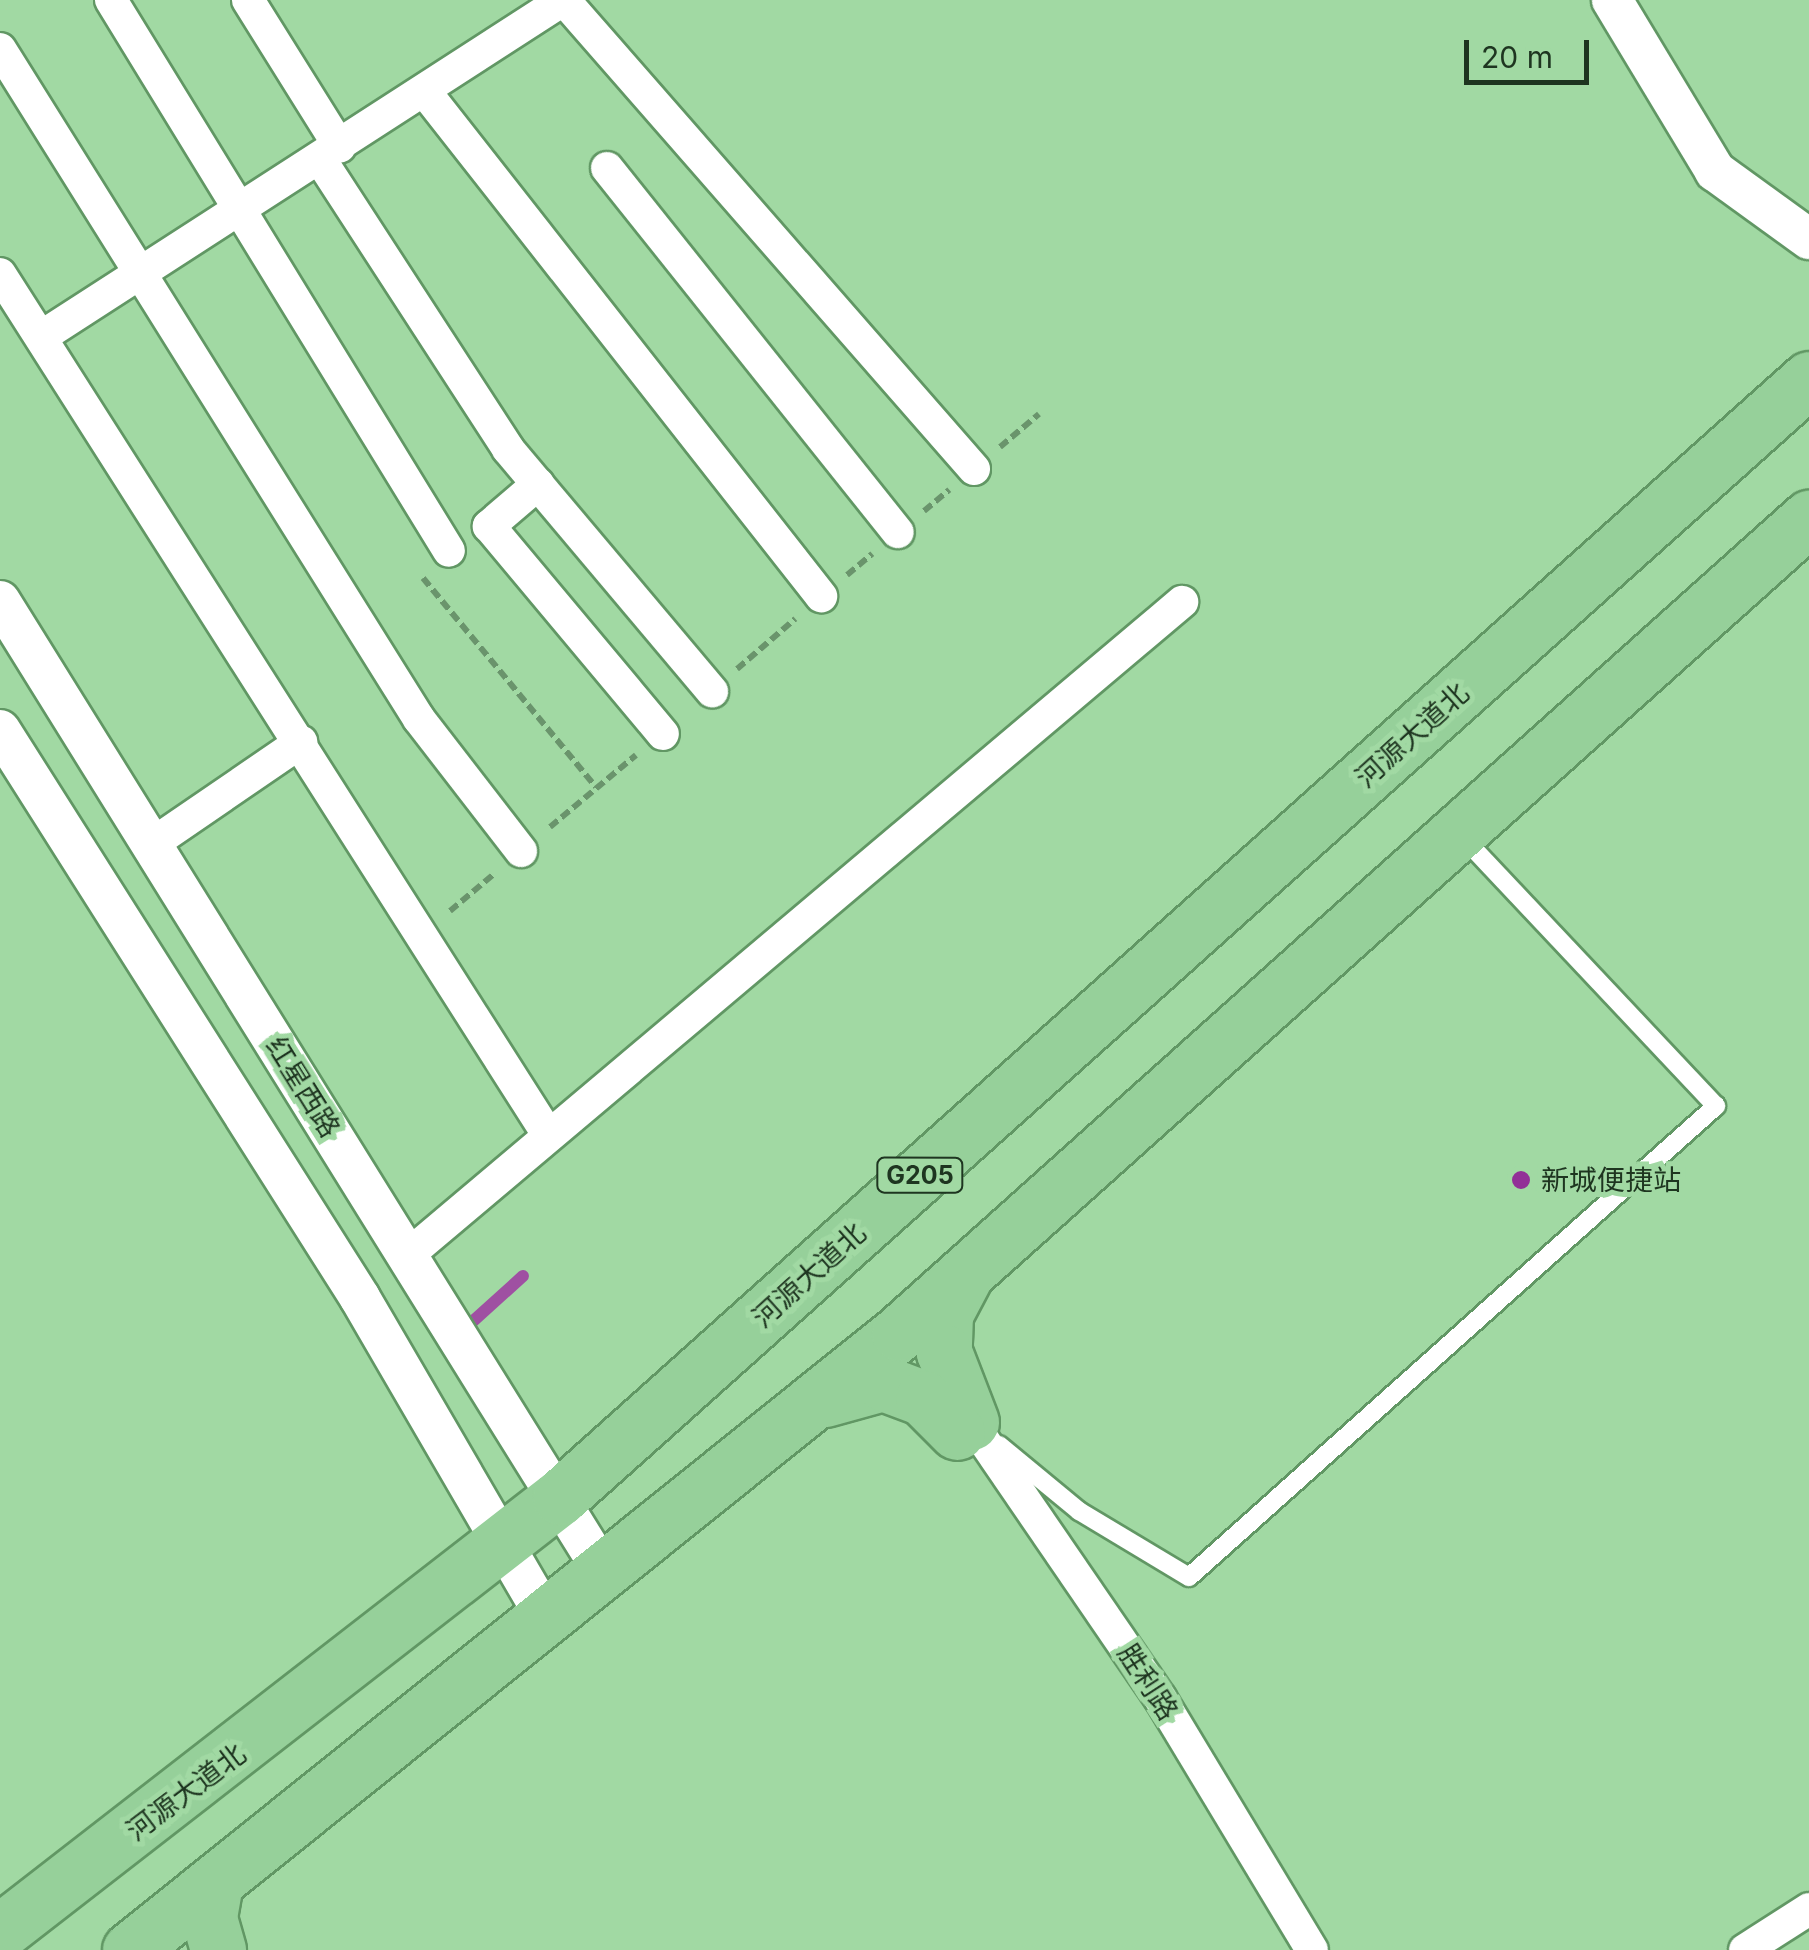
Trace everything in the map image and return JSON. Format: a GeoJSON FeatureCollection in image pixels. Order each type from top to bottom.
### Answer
{"type":"FeatureCollection","features":[{"type":"Feature","properties":{"kind":"highway","name":"河源大道北"},"geometry":{"type":"LineString","coordinates":[[0,1932],[501,1547],[560,1497],[1809,380]]}},
{"type":"Feature","properties":{"kind":"highway"},"geometry":{"type":"LineString","coordinates":[[132,1948],[548,1621],[809,1407],[966,1273],[1809,518]]}},
{"type":"Feature","properties":{"kind":"highway"},"geometry":{"type":"LineString","coordinates":[[964,1427],[944,1352],[945,1314],[966,1273]]}},
{"type":"Feature","properties":{"kind":"highway"},"geometry":{"type":"LineString","coordinates":[[809,1407],[883,1383],[923,1398],[964,1427]]}},
{"type":"Feature","properties":{"kind":"highway"},"geometry":{"type":"LineString","coordinates":[[214,1883],[209,1918],[218,1950]]}},
{"type":"Feature","properties":{"kind":"highway"},"geometry":{"type":"LineString","coordinates":[[132,1948],[175,1940],[197,1950]]}},
{"type":"Feature","properties":{"kind":"street"},"geometry":{"type":"LineString","coordinates":[[111,0],[449,551]]}},
{"type":"Feature","properties":{"kind":"street"},"geometry":{"type":"LineString","coordinates":[[248,0],[330,153],[538,484],[712,691]]}},
{"type":"Feature","properties":{"kind":"street"},"geometry":{"type":"LineString","coordinates":[[41,337],[426,93],[564,0],[974,470]]}},
{"type":"Feature","properties":{"kind":"street"},"geometry":{"type":"LineString","coordinates":[[1612,0],[1716,171],[1809,239]]}},
{"type":"Feature","properties":{"kind":"street"},"geometry":{"type":"LineString","coordinates":[[0,49],[419,719],[521,852]]}},
{"type":"Feature","properties":{"kind":"street"},"geometry":{"type":"LineString","coordinates":[[426,93],[822,596]]}},
{"type":"Feature","properties":{"kind":"street"},"geometry":{"type":"LineString","coordinates":[[607,168],[898,532]]}},
{"type":"Feature","properties":{"kind":"street"},"geometry":{"type":"LineString","coordinates":[[0,274],[547,1133]]}},
{"type":"Feature","properties":{"kind":"street"},"geometry":{"type":"LineString","coordinates":[[538,484],[489,526],[664,734]]}},
{"type":"Feature","properties":{"kind":"street","name":"红星西路"},"geometry":{"type":"LineString","coordinates":[[0,601],[605,1574]]}},
{"type":"Feature","properties":{"kind":"street"},"geometry":{"type":"LineString","coordinates":[[408,1255],[547,1133],[1182,602]]}},
{"type":"Feature","properties":{"kind":"street"},"geometry":{"type":"LineString","coordinates":[[0,730],[360,1298],[501,1547],[548,1621]]}},
{"type":"Feature","properties":{"kind":"street"},"geometry":{"type":"LineString","coordinates":[[152,844],[300,742]]}},
{"type":"Feature","properties":{"kind":"street","name":"胜利路"},"geometry":{"type":"LineString","coordinates":[[964,1427],[1138,1696],[1292,1950]]}},
{"type":"Feature","properties":{"kind":"street","name":"胜利路"},"geometry":{"type":"LineString","coordinates":[[964,1427],[1160,1698],[1312,1950]]}},
{"type":"Feature","properties":{"kind":"street"},"geometry":{"type":"LineString","coordinates":[[1745,1950],[1809,1909]]}},
{"type":"Feature","properties":{"kind":"street"},"geometry":{"type":"LineString","coordinates":[[1771,1950],[1809,1926]]}},
{"type":"Feature","properties":{"kind":"lane"},"geometry":{"type":"LineString","coordinates":[[964,1427],[1079,1511],[1189,1577],[1716,1106],[1459,832]]}},
{"type":"Feature","properties":{"kind":"path"},"geometry":{"type":"LineString","coordinates":[[449,551],[421,580],[596,787]]}},
{"type":"Feature","properties":{"kind":"waterway"},"geometry":{"type":"LineString","coordinates":[[471,1323],[523,1276]]}},
{"type":"Feature","properties":{"kind":"place","name":"新城便捷站"},"geometry":{"type":"Point","coordinates":[1521,1180]}}]}
